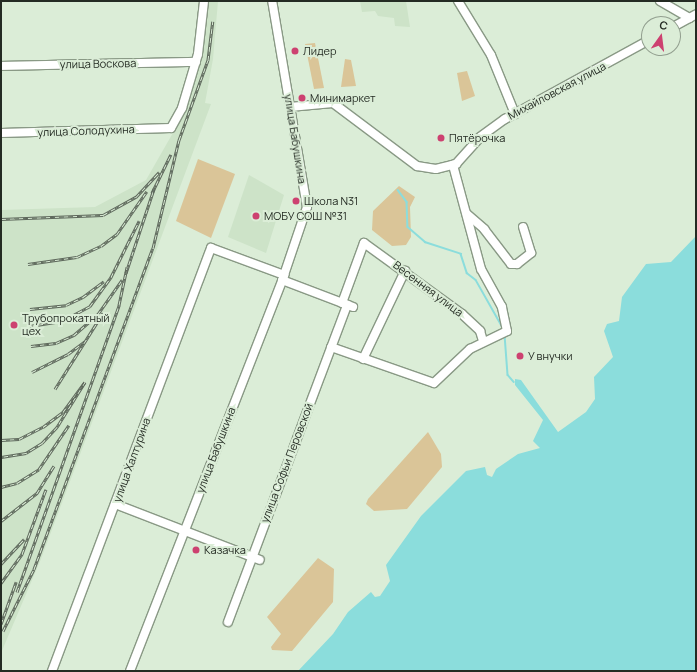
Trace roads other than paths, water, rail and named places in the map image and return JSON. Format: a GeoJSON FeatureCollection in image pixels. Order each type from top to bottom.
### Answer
{"type":"FeatureCollection","features":[{"type":"Feature","properties":{"kind":"street"},"geometry":{"type":"LineString","coordinates":[[196,62],[204,1]]}},
{"type":"Feature","properties":{"kind":"street","name":"улица Бабушкина"},"geometry":{"type":"LineString","coordinates":[[130,671],[283,277],[307,207],[272,1]]}},
{"type":"Feature","properties":{"kind":"street"},"geometry":{"type":"LineString","coordinates":[[458,1],[491,55],[514,114]]}},
{"type":"Feature","properties":{"kind":"street"},"geometry":{"type":"LineString","coordinates":[[660,1],[693,16]]}},
{"type":"Feature","properties":{"kind":"street"},"geometry":{"type":"LineString","coordinates":[[681,23],[693,16]]}},
{"type":"Feature","properties":{"kind":"street","name":"Михайловская улица"},"geometry":{"type":"LineString","coordinates":[[453,165],[480,136],[514,114],[641,44]]}},
{"type":"Feature","properties":{"kind":"street","name":"улица Воскова"},"geometry":{"type":"LineString","coordinates":[[1,66],[196,62]]}},
{"type":"Feature","properties":{"kind":"street","name":"улица Солодухина"},"geometry":{"type":"LineString","coordinates":[[1,133],[171,128],[182,108],[196,62]]}},
{"type":"Feature","properties":{"kind":"street"},"geometry":{"type":"LineString","coordinates":[[290,107],[329,101],[417,166],[430,170],[453,165],[481,269],[502,307],[508,327],[496,338],[483,341],[458,358],[434,383],[331,347]]}},
{"type":"Feature","properties":{"kind":"street"},"geometry":{"type":"LineString","coordinates":[[467,214],[484,229],[511,264],[517,264],[531,253],[523,227]]}},
{"type":"Feature","properties":{"kind":"street","name":"Весенняя улица"},"geometry":{"type":"LineString","coordinates":[[364,243],[405,271],[462,314],[480,331],[483,341]]}},
{"type":"Feature","properties":{"kind":"street","name":"улица Софьи Перовской"},"geometry":{"type":"LineString","coordinates":[[228,622],[347,305],[364,243]]}},
{"type":"Feature","properties":{"kind":"street","name":"улица Халтурина"},"geometry":{"type":"LineString","coordinates":[[52,671],[211,248],[283,277]]}},
{"type":"Feature","properties":{"kind":"street"},"geometry":{"type":"LineString","coordinates":[[364,359],[405,271]]}},
{"type":"Feature","properties":{"kind":"street"},"geometry":{"type":"LineString","coordinates":[[283,277],[347,305]]}},
{"type":"Feature","properties":{"kind":"street"},"geometry":{"type":"LineString","coordinates":[[115,504],[253,555],[260,560]]}},
{"type":"Feature","properties":{"kind":"water"},"geometry":{"type":"Polygon","coordinates":[[[696,236],[696,671],[298,671],[333,634],[348,612],[371,592],[375,597],[380,596],[390,581],[386,565],[421,516],[466,471],[485,467],[487,475],[492,477],[496,469],[518,454],[540,448],[533,441],[543,420],[515,385],[515,379],[521,380],[558,432],[586,412],[595,399],[594,377],[613,357],[604,331],[607,324],[619,321],[622,297],[646,264],[671,262],[696,236]]]}},
{"type":"Feature","properties":{"kind":"waterway"},"geometry":{"type":"LineString","coordinates":[[398,190],[407,202],[408,227],[425,242],[461,254],[467,273],[476,280],[502,326]]}},
{"type":"Feature","properties":{"kind":"waterway"},"geometry":{"type":"LineString","coordinates":[[505,335],[508,375],[514,382]]}},
{"type":"Feature","properties":{"kind":"railway"},"geometry":{"type":"LineString","coordinates":[[3,631],[34,569],[153,248],[179,140],[208,60],[213,21]]}},
{"type":"Feature","properties":{"kind":"railway"},"geometry":{"type":"LineString","coordinates":[[152,193],[171,154]]}},
{"type":"Feature","properties":{"kind":"railway"},"geometry":{"type":"LineString","coordinates":[[1,219],[103,215],[136,197],[159,172]]}},
{"type":"Feature","properties":{"kind":"railway"},"geometry":{"type":"LineString","coordinates":[[126,273],[154,189]]}},
{"type":"Feature","properties":{"kind":"railway"},"geometry":{"type":"LineString","coordinates":[[28,264],[77,257],[101,246],[117,234],[147,191]]}},
{"type":"Feature","properties":{"kind":"railway"},"geometry":{"type":"LineString","coordinates":[[30,326],[62,321],[90,306],[111,277],[139,221]]}},
{"type":"Feature","properties":{"kind":"railway"},"geometry":{"type":"LineString","coordinates":[[17,592],[119,305],[127,267]]}},
{"type":"Feature","properties":{"kind":"railway"},"geometry":{"type":"LineString","coordinates":[[31,346],[56,343],[74,335],[98,314],[122,280]]}},
{"type":"Feature","properties":{"kind":"railway"},"geometry":{"type":"LineString","coordinates":[[30,309],[66,305],[83,297],[104,281]]}},
{"type":"Feature","properties":{"kind":"railway"},"geometry":{"type":"LineString","coordinates":[[55,389],[103,313]]}},
{"type":"Feature","properties":{"kind":"railway"},"geometry":{"type":"LineString","coordinates":[[32,372],[68,354],[85,341]]}},
{"type":"Feature","properties":{"kind":"railway"},"geometry":{"type":"LineString","coordinates":[[1,440],[19,439],[43,427],[63,412],[85,382],[57,427],[42,443],[26,453],[1,457]]}},
{"type":"Feature","properties":{"kind":"railway"},"geometry":{"type":"LineString","coordinates":[[1,487],[17,483],[39,469],[69,425]]}},
{"type":"Feature","properties":{"kind":"railway"},"geometry":{"type":"LineString","coordinates":[[1,521],[37,493],[54,466]]}},
{"type":"Feature","properties":{"kind":"railway"},"geometry":{"type":"LineString","coordinates":[[1,583],[22,554],[46,489]]}},
{"type":"Feature","properties":{"kind":"railway"},"geometry":{"type":"LineString","coordinates":[[1,564],[24,539]]}},
{"type":"Feature","properties":{"kind":"railway"},"geometry":{"type":"LineString","coordinates":[[1,624],[16,582]]}},
{"type":"Feature","properties":{"kind":"place","name":"Лидер"},"geometry":{"type":"Point","coordinates":[295,51]}},
{"type":"Feature","properties":{"kind":"place","name":"Минимаркет"},"geometry":{"type":"Point","coordinates":[302,98]}},
{"type":"Feature","properties":{"kind":"place","name":"Пятёрочка"},"geometry":{"type":"Point","coordinates":[441,138]}},
{"type":"Feature","properties":{"kind":"place","name":"Школа N31"},"geometry":{"type":"Point","coordinates":[296,201]}},
{"type":"Feature","properties":{"kind":"place","name":"МОБУ СОШ №31"},"geometry":{"type":"Point","coordinates":[256,216]}},
{"type":"Feature","properties":{"kind":"place","name":"Трубопрокатный цех"},"geometry":{"type":"Point","coordinates":[14,325]}},
{"type":"Feature","properties":{"kind":"place","name":"У внучки"},"geometry":{"type":"Point","coordinates":[520,356]}},
{"type":"Feature","properties":{"kind":"place","name":"Казачка"},"geometry":{"type":"Point","coordinates":[196,550]}}]}
